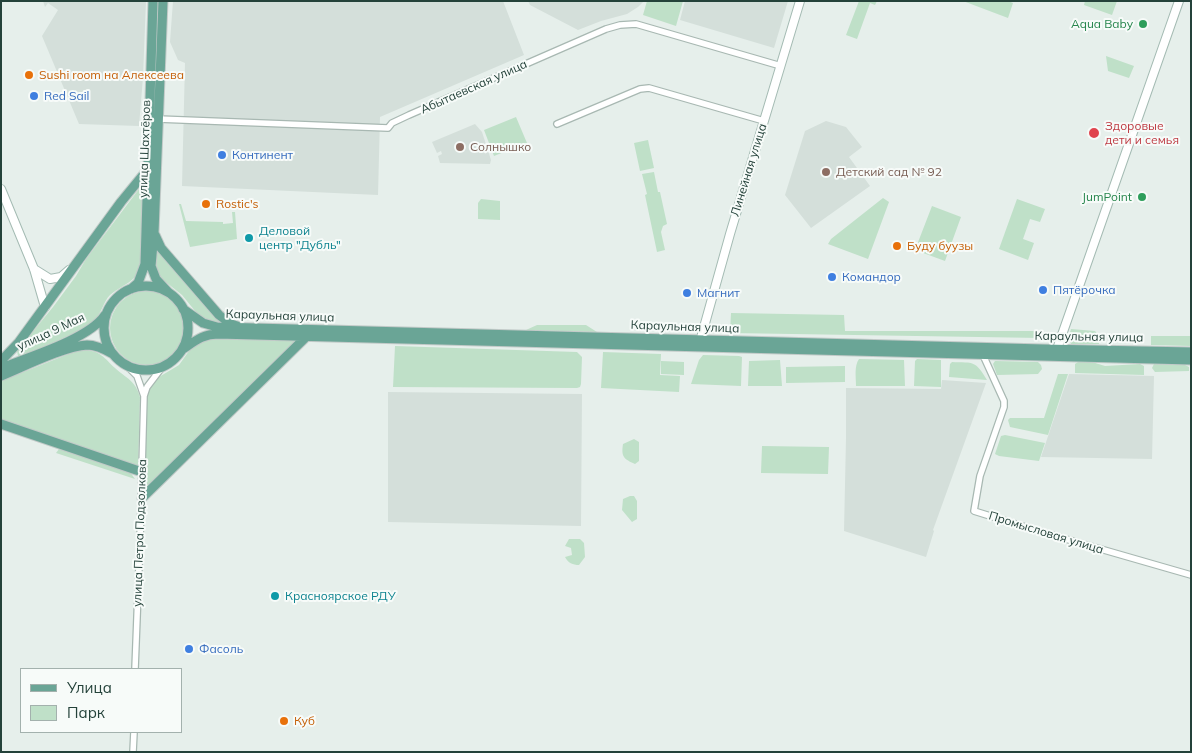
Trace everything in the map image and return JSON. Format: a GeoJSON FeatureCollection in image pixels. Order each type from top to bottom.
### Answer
{"type":"FeatureCollection","features":[{"type":"Feature","properties":{"kind":"main road","name":"улица Шахтёров"},"geometry":{"type":"LineString","coordinates":[[131,289],[138,283],[145,264],[148,110],[153,1]]}},
{"type":"Feature","properties":{"kind":"main road","name":"улица Шахтёров"},"geometry":{"type":"LineString","coordinates":[[163,1],[151,266],[156,279],[169,293]]}},
{"type":"Feature","properties":{"kind":"main road"},"geometry":{"type":"LineString","coordinates":[[1,361],[19,342],[148,168]]}},
{"type":"Feature","properties":{"kind":"main road"},"geometry":{"type":"LineString","coordinates":[[154,232],[161,248],[219,315],[231,324],[246,327]]}},
{"type":"Feature","properties":{"kind":"main road"},"geometry":{"type":"LineString","coordinates":[[150,286],[169,293],[177,300],[187,318],[188,329],[182,349],[171,362],[163,366],[144,370],[126,365],[113,354],[107,345],[104,334],[104,323],[112,302],[121,294],[131,289],[150,286]]}},
{"type":"Feature","properties":{"kind":"main road","name":"Караульная улица"},"geometry":{"type":"LineString","coordinates":[[183,309],[196,319],[217,327],[983,355],[1191,352]]}},
{"type":"Feature","properties":{"kind":"main road","name":"улица 9 Мая"},"geometry":{"type":"LineString","coordinates":[[1,368],[84,334],[101,322],[107,313]]}},
{"type":"Feature","properties":{"kind":"main road","name":"Караульная улица"},"geometry":{"type":"LineString","coordinates":[[182,349],[209,334],[1056,353],[1191,360]]}},
{"type":"Feature","properties":{"kind":"main road"},"geometry":{"type":"LineString","coordinates":[[142,498],[308,336]]}},
{"type":"Feature","properties":{"kind":"main road","name":"улица 9 Мая"},"geometry":{"type":"LineString","coordinates":[[1,376],[71,348],[89,345],[113,354]]}},
{"type":"Feature","properties":{"kind":"main road"},"geometry":{"type":"LineString","coordinates":[[1,424],[142,472]]}},
{"type":"Feature","properties":{"kind":"street","name":"Линейная улица"},"geometry":{"type":"LineString","coordinates":[[699,344],[800,1]]}},
{"type":"Feature","properties":{"kind":"street"},"geometry":{"type":"LineString","coordinates":[[1056,353],[1180,1]]}},
{"type":"Feature","properties":{"kind":"street","name":"Абытаевская улица"},"geometry":{"type":"LineString","coordinates":[[158,119],[388,128],[392,123],[409,115],[606,29],[620,25],[636,24],[781,66]]}},
{"type":"Feature","properties":{"kind":"street"},"geometry":{"type":"LineString","coordinates":[[557,124],[640,89],[649,88],[764,121]]}},
{"type":"Feature","properties":{"kind":"street"},"geometry":{"type":"LineString","coordinates":[[1,189],[34,269],[45,307]]}},
{"type":"Feature","properties":{"kind":"street"},"geometry":{"type":"LineString","coordinates":[[34,269],[50,279],[56,278],[65,274],[79,261]]}},
{"type":"Feature","properties":{"kind":"street","name":"Промысловая улица"},"geometry":{"type":"LineString","coordinates":[[983,355],[1004,401],[1004,407],[980,476],[974,511],[1063,539],[1191,575]]}},
{"type":"Feature","properties":{"kind":"street","name":"улица Петра Подзолкова"},"geometry":{"type":"LineString","coordinates":[[126,365],[137,376],[144,396]]}},
{"type":"Feature","properties":{"kind":"street","name":"улица Петра Подзолкова"},"geometry":{"type":"LineString","coordinates":[[134,668],[142,498],[144,396],[147,387],[163,366]]}},
{"type":"Feature","properties":{"kind":"street"},"geometry":{"type":"LineString","coordinates":[[133,752],[134,733]]}},
{"type":"Feature","properties":{"kind":"shaded area"},"geometry":{"type":"Polygon","coordinates":[[[43,1],[146,1],[139,126],[79,124],[42,36],[58,10],[48,3],[45,7],[43,1]]]}},
{"type":"Feature","properties":{"kind":"shaded area"},"geometry":{"type":"Polygon","coordinates":[[[173,1],[503,1],[524,55],[380,117],[378,195],[182,186],[185,63],[178,60],[170,42],[173,1]]]}},
{"type":"Feature","properties":{"kind":"shaded area"},"geometry":{"type":"Polygon","coordinates":[[[528,1],[644,1],[627,14],[578,30],[530,5],[528,1]]]}},
{"type":"Feature","properties":{"kind":"shaded area"},"geometry":{"type":"Polygon","coordinates":[[[685,1],[788,1],[774,48],[680,20],[685,1]]]}},
{"type":"Feature","properties":{"kind":"shaded area","name":"Детский сад № 92"},"geometry":{"type":"Polygon","coordinates":[[[826,121],[846,127],[862,147],[849,157],[870,186],[811,228],[785,195],[805,131],[826,121]]]}},
{"type":"Feature","properties":{"kind":"shaded area","name":"Солнышко"},"geometry":{"type":"Polygon","coordinates":[[[475,124],[482,132],[491,160],[490,164],[440,163],[438,156],[442,154],[441,151],[437,153],[432,142],[475,124]]]}},
{"type":"Feature","properties":{"kind":"shaded area"},"geometry":{"type":"Polygon","coordinates":[[[1069,374],[1154,376],[1152,459],[1041,457],[1069,374]]]}},
{"type":"Feature","properties":{"kind":"shaded area"},"geometry":{"type":"Polygon","coordinates":[[[942,380],[986,383],[933,530],[926,557],[844,531],[846,388],[941,389],[942,380]]]}},
{"type":"Feature","properties":{"kind":"shaded area"},"geometry":{"type":"Polygon","coordinates":[[[388,392],[582,394],[581,526],[388,522],[388,392]]]}},
{"type":"Feature","properties":{"kind":"green space"},"geometry":{"type":"Polygon","coordinates":[[[647,1],[683,1],[676,26],[643,15],[647,1]]]}},
{"type":"Feature","properties":{"kind":"green space"},"geometry":{"type":"Polygon","coordinates":[[[859,1],[877,1],[875,5],[870,3],[857,39],[846,35],[859,1]]]}},
{"type":"Feature","properties":{"kind":"green space"},"geometry":{"type":"Polygon","coordinates":[[[963,1],[1008,1],[1013,3],[1008,18],[963,1]]]}},
{"type":"Feature","properties":{"kind":"green space"},"geometry":{"type":"Polygon","coordinates":[[[1085,1],[1117,1],[1112,15],[1084,5],[1085,1]]]}},
{"type":"Feature","properties":{"kind":"green space"},"geometry":{"type":"Polygon","coordinates":[[[1106,56],[1134,66],[1129,78],[1108,71],[1106,56]]]}},
{"type":"Feature","properties":{"kind":"green space"},"geometry":{"type":"Polygon","coordinates":[[[516,117],[527,143],[494,156],[484,130],[516,117]]]}},
{"type":"Feature","properties":{"kind":"green space"},"geometry":{"type":"Polygon","coordinates":[[[648,140],[654,168],[640,171],[634,143],[648,140]]]}},
{"type":"Feature","properties":{"kind":"green space"},"geometry":{"type":"Polygon","coordinates":[[[654,172],[667,224],[663,226],[661,232],[665,250],[657,252],[642,174],[654,172]]]}},
{"type":"Feature","properties":{"kind":"green space"},"geometry":{"type":"Polygon","coordinates":[[[139,189],[142,193],[144,242],[137,274],[110,295],[97,318],[89,325],[57,341],[18,356],[17,351],[53,307],[86,259],[139,189]]]}},
{"type":"Feature","properties":{"kind":"green space"},"geometry":{"type":"Polygon","coordinates":[[[883,198],[889,202],[868,259],[828,244],[831,239],[883,198]]]}},
{"type":"Feature","properties":{"kind":"green space"},"geometry":{"type":"Polygon","coordinates":[[[481,199],[500,201],[500,220],[478,219],[478,203],[481,199]]]}},
{"type":"Feature","properties":{"kind":"green space"},"geometry":{"type":"Polygon","coordinates":[[[1017,199],[1045,209],[1040,222],[1030,219],[1023,239],[1034,243],[1028,260],[999,249],[1017,199]]]}},
{"type":"Feature","properties":{"kind":"green space"},"geometry":{"type":"Polygon","coordinates":[[[179,204],[181,204],[186,221],[233,223],[232,212],[235,212],[237,239],[190,247],[179,204]]]}},
{"type":"Feature","properties":{"kind":"green space"},"geometry":{"type":"Polygon","coordinates":[[[932,206],[961,217],[945,261],[915,250],[932,206]]]}},
{"type":"Feature","properties":{"kind":"green space"},"geometry":{"type":"Polygon","coordinates":[[[158,251],[221,324],[213,324],[200,317],[182,295],[162,279],[157,273],[155,252],[158,251]]]}},
{"type":"Feature","properties":{"kind":"green space"},"geometry":{"type":"Polygon","coordinates":[[[147,291],[168,297],[178,307],[184,328],[178,349],[168,359],[147,365],[126,359],[116,349],[110,328],[116,307],[126,297],[147,291]]]}},
{"type":"Feature","properties":{"kind":"green space"},"geometry":{"type":"Polygon","coordinates":[[[731,313],[844,315],[845,331],[1041,331],[1041,338],[730,333],[731,313]]]}},
{"type":"Feature","properties":{"kind":"green space"},"geometry":{"type":"Polygon","coordinates":[[[537,325],[586,325],[597,332],[526,330],[537,325]]]}},
{"type":"Feature","properties":{"kind":"green space"},"geometry":{"type":"Polygon","coordinates":[[[1071,329],[1095,331],[1099,336],[1099,344],[1071,344],[1068,339],[1071,329]]]}},
{"type":"Feature","properties":{"kind":"green space"},"geometry":{"type":"Polygon","coordinates":[[[1151,336],[1191,336],[1191,346],[1151,345],[1151,336]]]}},
{"type":"Feature","properties":{"kind":"green space"},"geometry":{"type":"Polygon","coordinates":[[[206,337],[299,338],[145,490],[147,393],[154,380],[179,365],[194,344],[206,337]]]}},
{"type":"Feature","properties":{"kind":"green space"},"geometry":{"type":"Polygon","coordinates":[[[395,346],[577,352],[582,357],[581,384],[577,388],[393,387],[395,346]]]}},
{"type":"Feature","properties":{"kind":"green space"},"geometry":{"type":"Polygon","coordinates":[[[85,350],[102,356],[130,380],[138,391],[140,397],[138,467],[1,420],[1,381],[76,351],[85,350]]]}},
{"type":"Feature","properties":{"kind":"green space"},"geometry":{"type":"Polygon","coordinates":[[[603,352],[661,354],[660,375],[680,376],[679,392],[601,388],[603,352]]]}},
{"type":"Feature","properties":{"kind":"green space"},"geometry":{"type":"Polygon","coordinates":[[[703,355],[742,357],[741,386],[691,384],[699,360],[703,355]]]}},
{"type":"Feature","properties":{"kind":"green space"},"geometry":{"type":"Polygon","coordinates":[[[859,359],[904,360],[905,386],[856,386],[856,368],[859,359]]]}},
{"type":"Feature","properties":{"kind":"green space"},"geometry":{"type":"Polygon","coordinates":[[[917,359],[941,360],[941,387],[914,386],[915,361],[917,359]]]}},
{"type":"Feature","properties":{"kind":"green space"},"geometry":{"type":"Polygon","coordinates":[[[780,360],[782,386],[748,386],[749,361],[780,360]]]}},
{"type":"Feature","properties":{"kind":"green space"},"geometry":{"type":"Polygon","coordinates":[[[661,361],[684,362],[684,375],[661,374],[661,361]]]}},
{"type":"Feature","properties":{"kind":"green space"},"geometry":{"type":"Polygon","coordinates":[[[995,361],[1038,362],[1042,369],[1038,374],[997,375],[993,364],[995,361]]]}},
{"type":"Feature","properties":{"kind":"green space"},"geometry":{"type":"Polygon","coordinates":[[[952,362],[973,364],[980,369],[987,380],[949,377],[950,364],[952,362]]]}},
{"type":"Feature","properties":{"kind":"green space"},"geometry":{"type":"Polygon","coordinates":[[[1078,362],[1092,362],[1105,366],[1140,364],[1144,366],[1144,375],[1075,373],[1075,364],[1078,362]]]}},
{"type":"Feature","properties":{"kind":"green space"},"geometry":{"type":"Polygon","coordinates":[[[1154,364],[1185,365],[1189,367],[1189,371],[1155,372],[1152,368],[1154,364]]]}},
{"type":"Feature","properties":{"kind":"green space"},"geometry":{"type":"Polygon","coordinates":[[[845,366],[845,382],[786,383],[786,367],[845,366]]]}},
{"type":"Feature","properties":{"kind":"green space"},"geometry":{"type":"Polygon","coordinates":[[[1058,374],[1068,374],[1048,435],[1010,427],[1008,420],[1010,418],[1044,418],[1058,374]]]}},
{"type":"Feature","properties":{"kind":"green space"},"geometry":{"type":"Polygon","coordinates":[[[1005,435],[1045,443],[1039,461],[995,454],[1001,436],[1005,435]]]}},
{"type":"Feature","properties":{"kind":"green space"},"geometry":{"type":"Polygon","coordinates":[[[634,439],[639,442],[639,461],[635,464],[626,459],[622,452],[623,444],[634,439]]]}},
{"type":"Feature","properties":{"kind":"green space"},"geometry":{"type":"Polygon","coordinates":[[[762,446],[829,447],[828,474],[761,473],[762,446]]]}},
{"type":"Feature","properties":{"kind":"green space"},"geometry":{"type":"Polygon","coordinates":[[[59,449],[130,472],[135,479],[56,453],[59,449]]]}},
{"type":"Feature","properties":{"kind":"green space"},"geometry":{"type":"Polygon","coordinates":[[[634,496],[637,501],[637,519],[632,522],[622,510],[623,499],[634,496]]]}},
{"type":"Feature","properties":{"kind":"green space"},"geometry":{"type":"Polygon","coordinates":[[[569,539],[580,539],[584,543],[585,557],[579,565],[571,563],[565,557],[572,555],[571,548],[565,546],[569,539]]]}},
{"type":"Feature","properties":{"kind":"place","name":"Aqua Baby"},"geometry":{"type":"Point","coordinates":[1143,24]}},
{"type":"Feature","properties":{"kind":"place","name":"Sushi room на Алексеева"},"geometry":{"type":"Point","coordinates":[29,75]}},
{"type":"Feature","properties":{"kind":"place","name":"Red Sail"},"geometry":{"type":"Point","coordinates":[34,96]}},
{"type":"Feature","properties":{"kind":"place","name":"Здоровые дети и семья"},"geometry":{"type":"Point","coordinates":[1094,133]}},
{"type":"Feature","properties":{"kind":"place","name":"Солнышко"},"geometry":{"type":"Point","coordinates":[460,147]}},
{"type":"Feature","properties":{"kind":"place","name":"Континент"},"geometry":{"type":"Point","coordinates":[222,155]}},
{"type":"Feature","properties":{"kind":"place","name":"Детский сад № 92"},"geometry":{"type":"Point","coordinates":[826,172]}},
{"type":"Feature","properties":{"kind":"place","name":"JumPoint"},"geometry":{"type":"Point","coordinates":[1142,197]}},
{"type":"Feature","properties":{"kind":"place","name":"Rostic's"},"geometry":{"type":"Point","coordinates":[206,204]}},
{"type":"Feature","properties":{"kind":"place","name":"Деловой центр \"Дубль\""},"geometry":{"type":"Point","coordinates":[249,238]}},
{"type":"Feature","properties":{"kind":"place","name":"Буду буузы"},"geometry":{"type":"Point","coordinates":[897,246]}},
{"type":"Feature","properties":{"kind":"place","name":"Командор"},"geometry":{"type":"Point","coordinates":[832,277]}},
{"type":"Feature","properties":{"kind":"place","name":"Пятёрочка"},"geometry":{"type":"Point","coordinates":[1043,290]}},
{"type":"Feature","properties":{"kind":"place","name":"Магнит"},"geometry":{"type":"Point","coordinates":[687,293]}},
{"type":"Feature","properties":{"kind":"place","name":"Красноярское РДУ"},"geometry":{"type":"Point","coordinates":[275,596]}},
{"type":"Feature","properties":{"kind":"place","name":"Фасоль"},"geometry":{"type":"Point","coordinates":[189,649]}},
{"type":"Feature","properties":{"kind":"place","name":"Куб"},"geometry":{"type":"Point","coordinates":[284,721]}}]}
